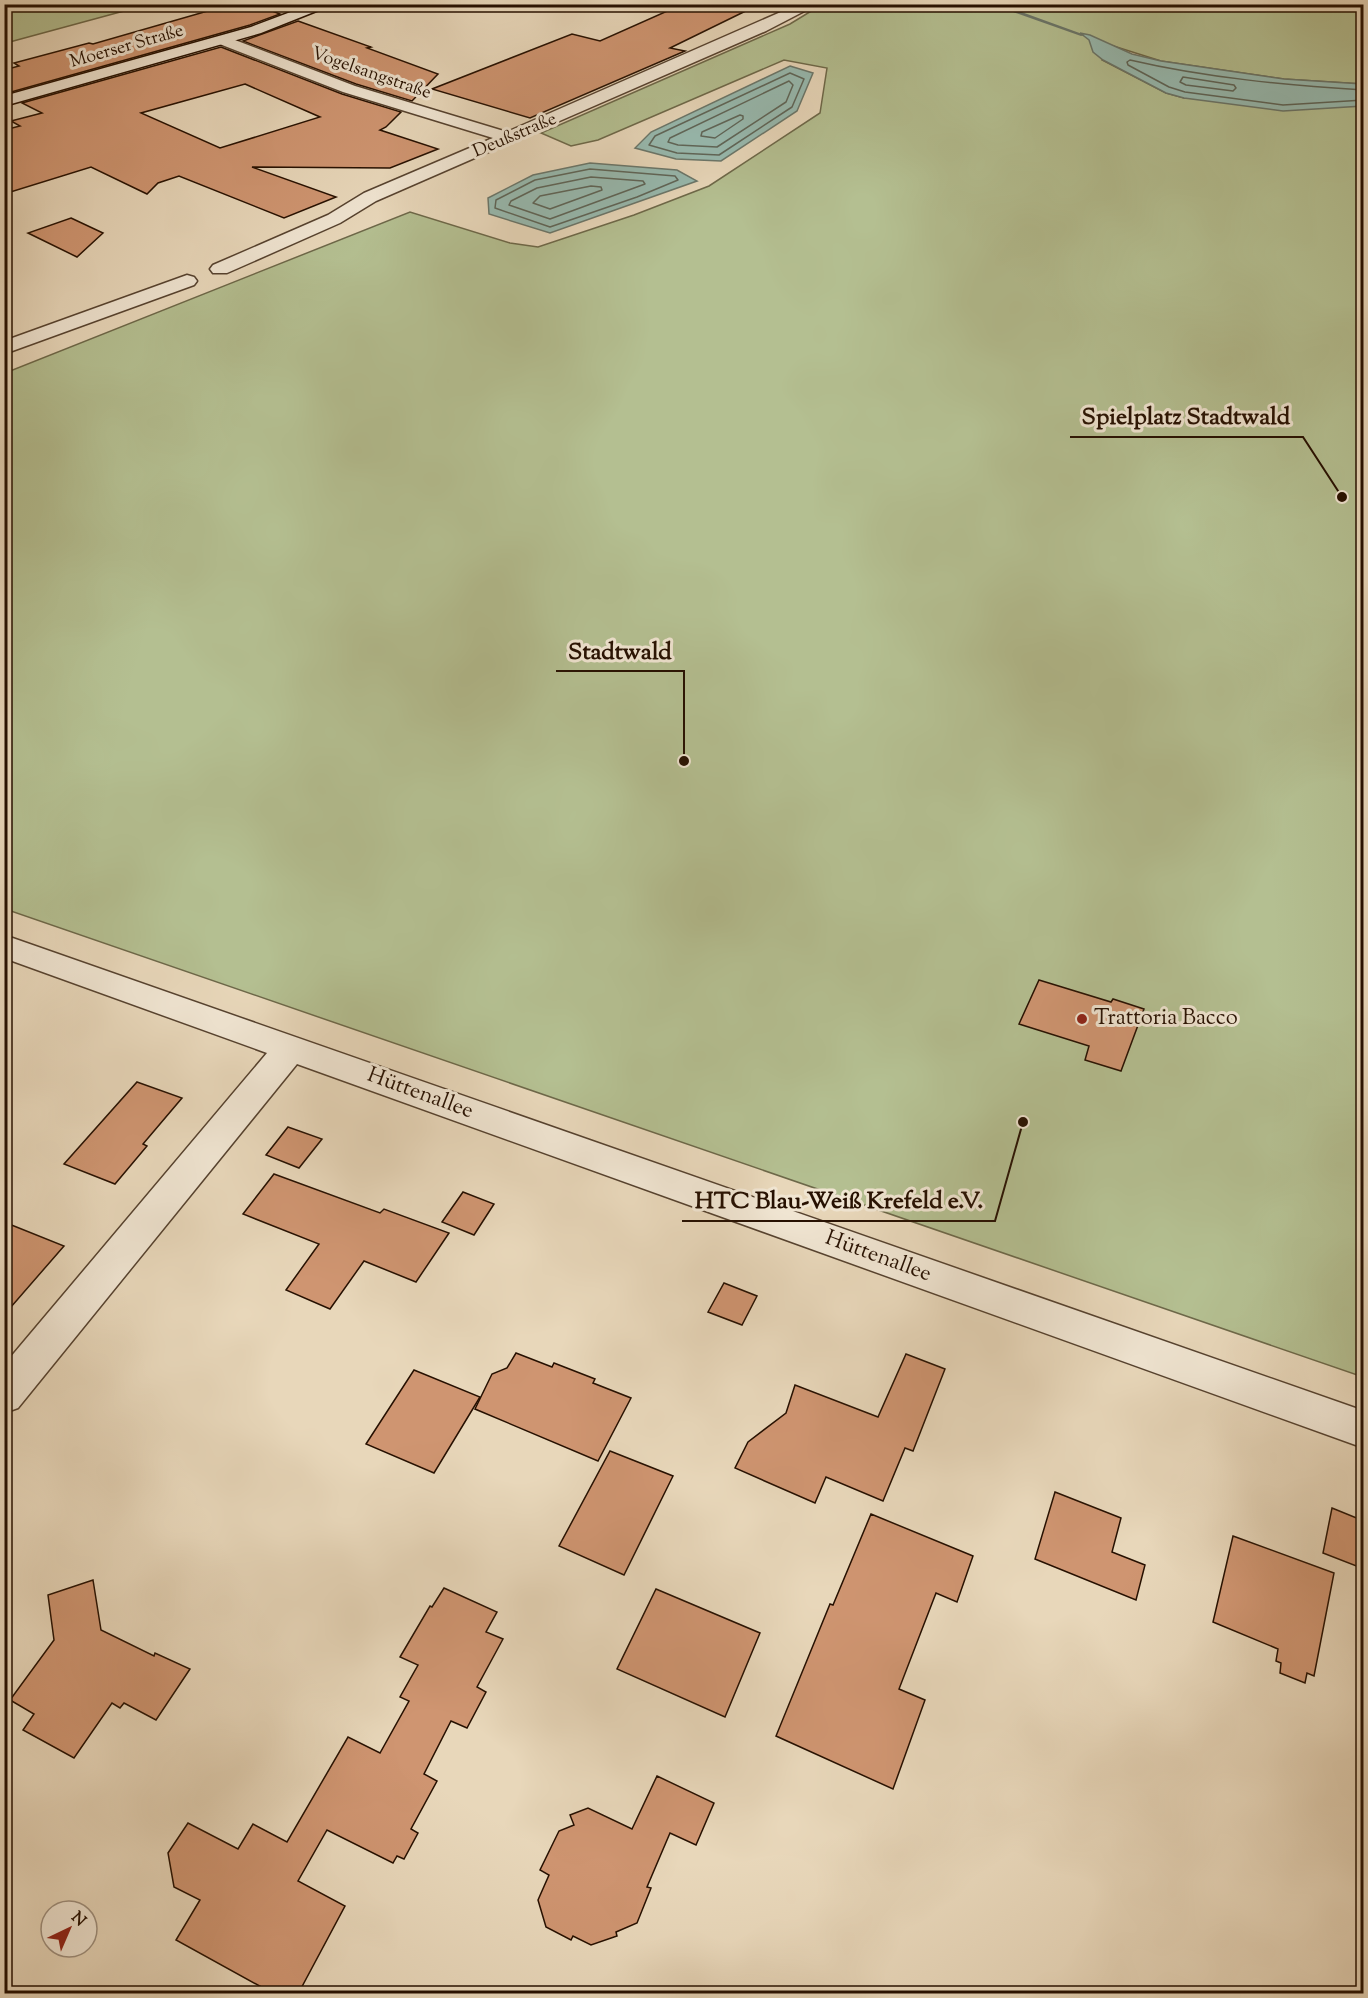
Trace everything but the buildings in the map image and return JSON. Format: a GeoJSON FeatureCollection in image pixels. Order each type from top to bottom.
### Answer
{"type":"FeatureCollection","features":[{"type":"Feature","properties":{"kind":"street","name":"Moerser Straße"},"geometry":{"type":"LineString","coordinates":[[4,101],[222,40],[291,19],[327,4]]}},
{"type":"Feature","properties":{"kind":"street","name":"Deußstraße"},"geometry":{"type":"LineString","coordinates":[[220,269],[334,219],[370,197],[511,138],[811,4]]}},
{"type":"Feature","properties":{"kind":"street","name":"Vogelsangstraße"},"geometry":{"type":"LineString","coordinates":[[222,40],[349,90],[511,138]]}},
{"type":"Feature","properties":{"kind":"street"},"geometry":{"type":"LineString","coordinates":[[4,348],[188,281]]}},
{"type":"Feature","properties":{"kind":"street","name":"Hüttenallee"},"geometry":{"type":"LineString","coordinates":[[4,946],[1364,1430]]}},
{"type":"Feature","properties":{"kind":"street"},"geometry":{"type":"LineString","coordinates":[[4,1395],[291,1048]]}},
{"type":"Feature","properties":{"kind":"green space"},"geometry":{"type":"Polygon","coordinates":[[[5,4],[146,5],[6,43],[5,4]]]}},
{"type":"Feature","properties":{"kind":"green space"},"geometry":{"type":"Polygon","coordinates":[[[821,5],[1363,5],[1363,84],[1284,79],[1161,61],[1110,45],[1102,60],[1166,93],[1184,98],[1363,106],[1363,1377],[5,909],[5,373],[410,212],[510,243],[538,247],[634,215],[709,186],[820,113],[827,68],[784,60],[598,140],[571,146],[541,133],[790,24],[821,5]]]}},
{"type":"Feature","properties":{"kind":"water"},"geometry":{"type":"Polygon","coordinates":[[[1080,33],[1090,35],[1132,54],[1161,61],[1284,79],[1363,84],[1363,106],[1283,111],[1184,98],[1166,93],[1103,60],[1093,52],[1089,40],[1080,33]]]}},
{"type":"Feature","properties":{"kind":"water"},"geometry":{"type":"Polygon","coordinates":[[[790,66],[813,73],[797,111],[721,161],[676,159],[635,148],[651,132],[790,66]]]}},
{"type":"Feature","properties":{"kind":"water"},"geometry":{"type":"Polygon","coordinates":[[[590,163],[677,170],[697,181],[550,233],[489,214],[488,198],[533,175],[590,163]]]}},
{"type":"Feature","properties":{"kind":"waterway"},"geometry":{"type":"LineString","coordinates":[[973,4],[1011,10],[1083,35]]}},
{"type":"Feature","properties":{"kind":"place","name":"Spielplatz Stadtwald"},"geometry":{"type":"Point","coordinates":[1342,497]}},
{"type":"Feature","properties":{"kind":"place","name":"Stadtwald"},"geometry":{"type":"Point","coordinates":[684,761]}},
{"type":"Feature","properties":{"kind":"place","name":"Trattoria Bacco"},"geometry":{"type":"Point","coordinates":[1082,1019]}},
{"type":"Feature","properties":{"kind":"place","name":"HTC Blau-Weiß Krefeld e.V."},"geometry":{"type":"Point","coordinates":[1023,1122]}}]}
